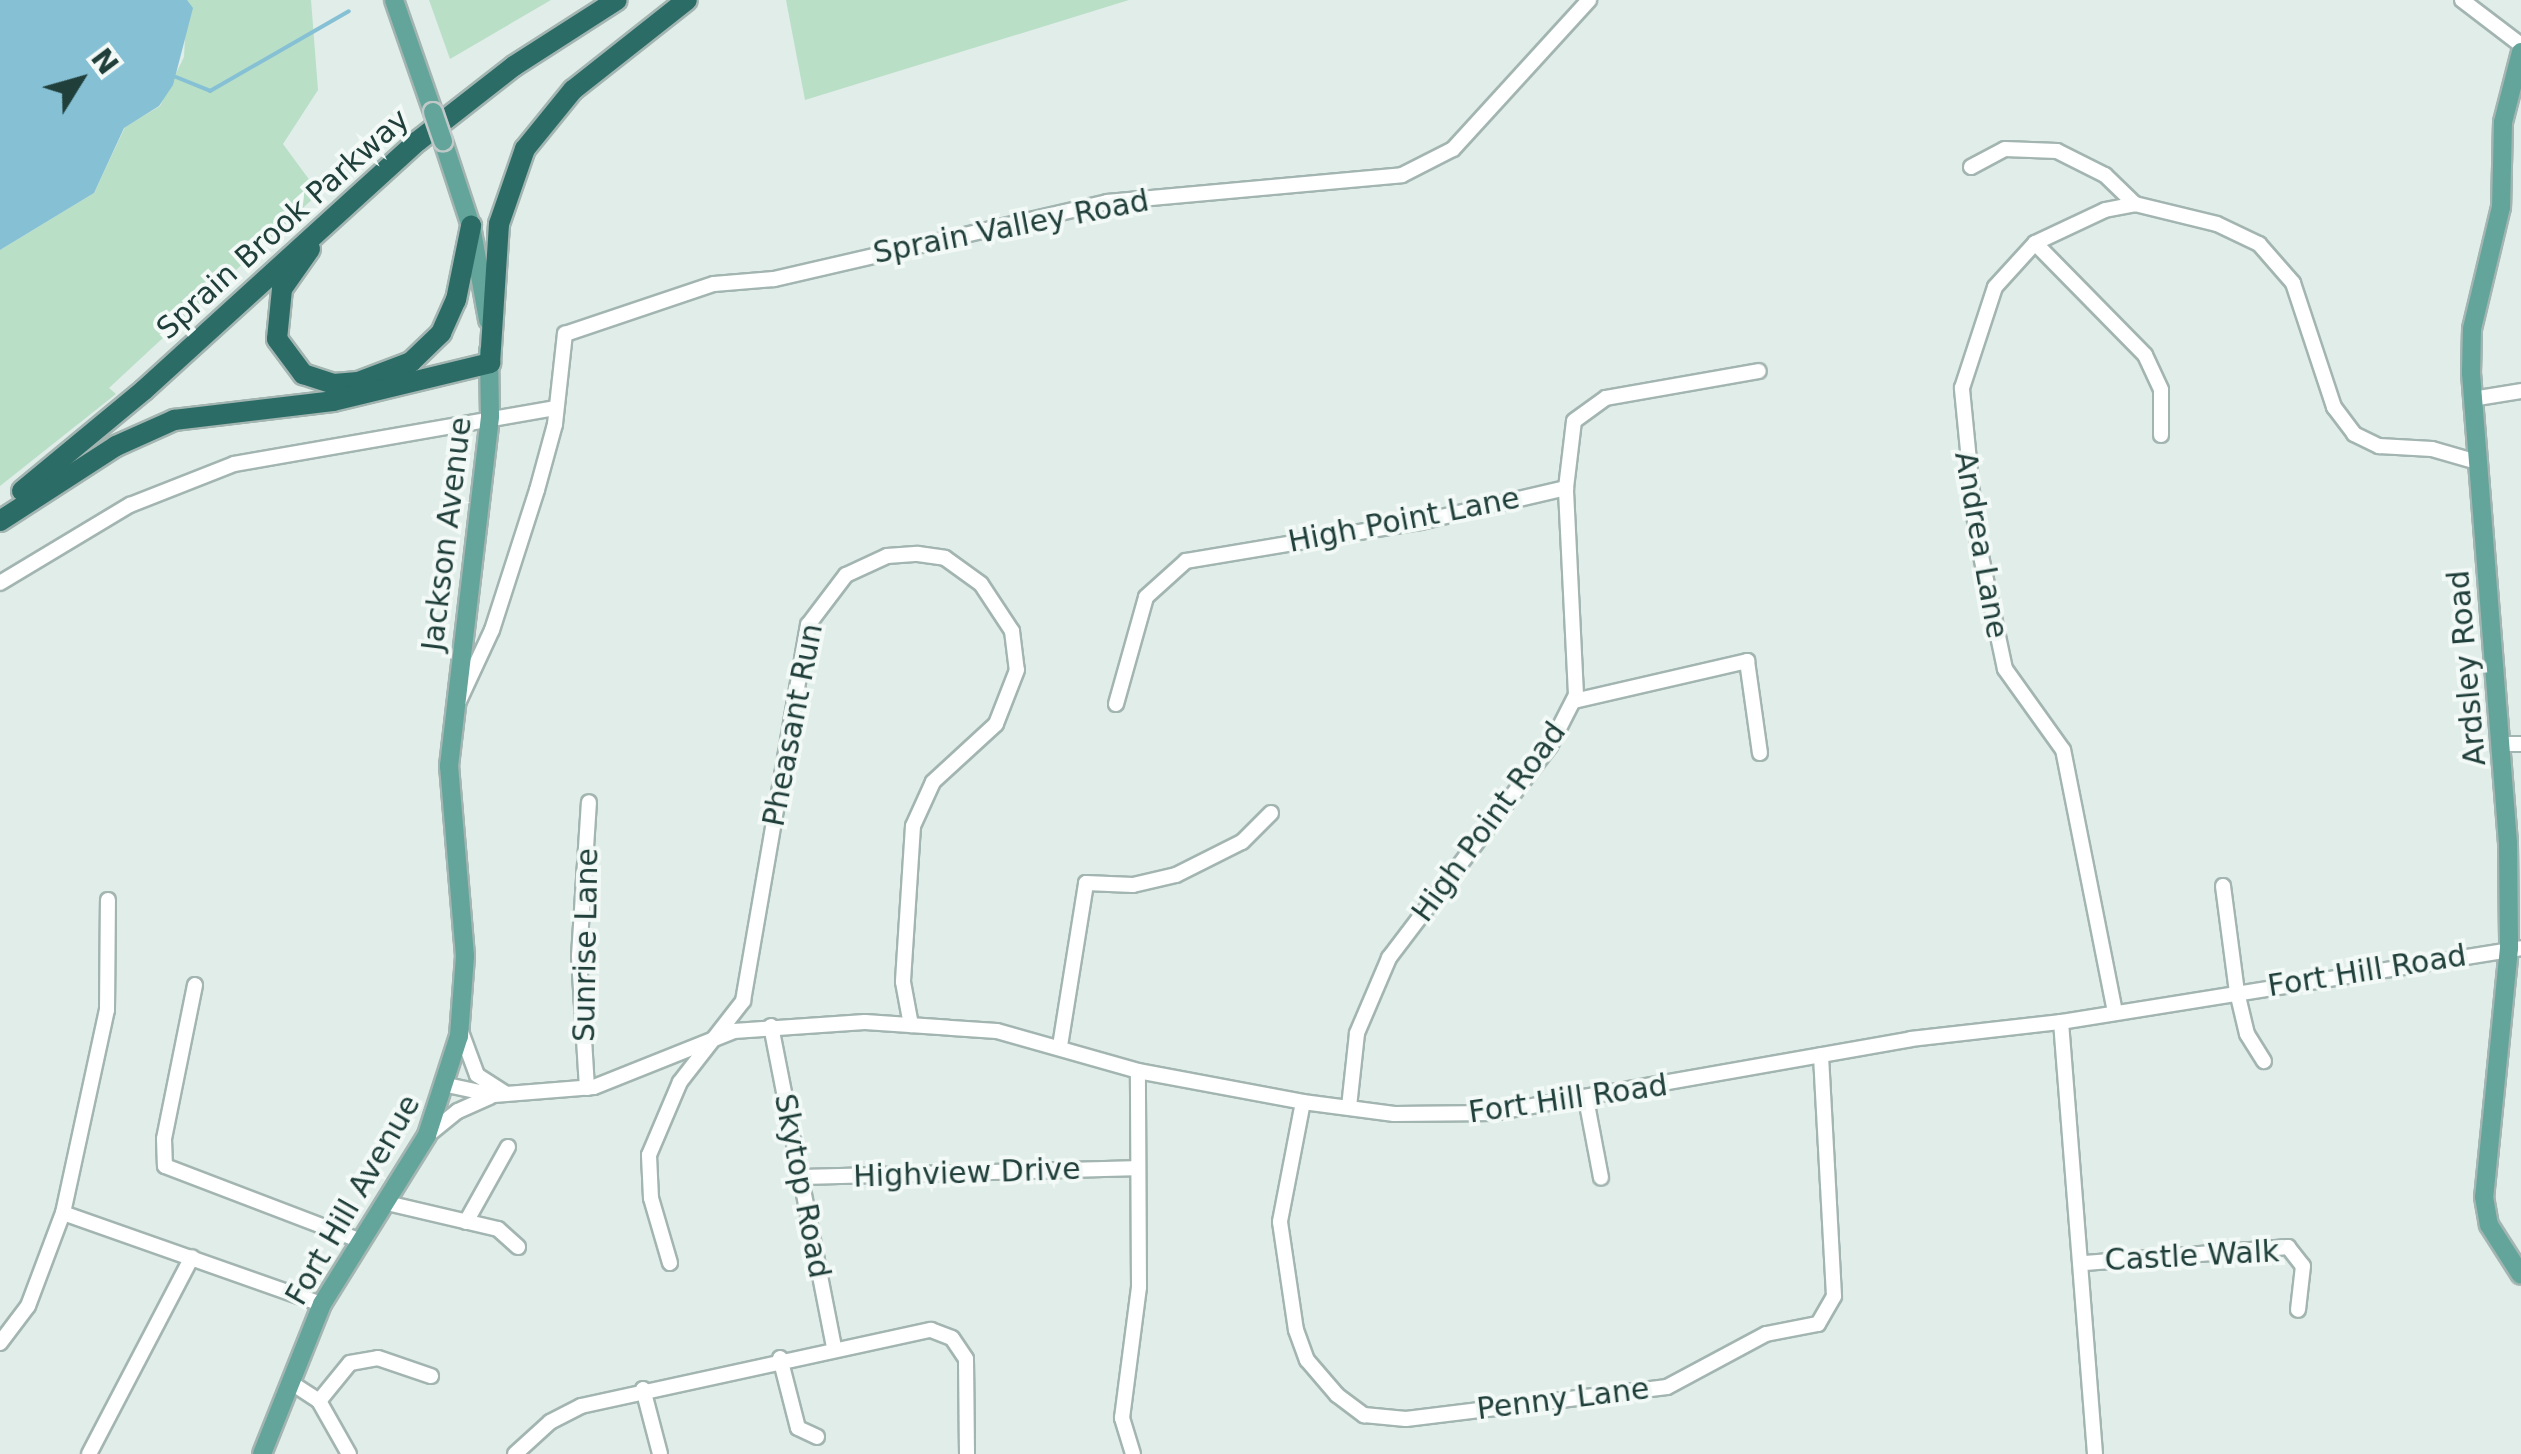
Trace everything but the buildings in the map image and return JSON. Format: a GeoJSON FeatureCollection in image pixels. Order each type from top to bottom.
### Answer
{"type":"FeatureCollection","features":[{"type":"Feature","properties":{"kind":"highway","name":"Sprain Brook Parkway"},"geometry":{"type":"LineString","coordinates":[[0,507],[144,390],[355,195],[493,82],[617,0]]}},
{"type":"Feature","properties":{"kind":"highway"},"geometry":{"type":"LineString","coordinates":[[0,521],[162,424],[333,401],[490,363],[499,224],[525,149],[573,90],[687,0]]}},
{"type":"Feature","properties":{"kind":"highway"},"geometry":{"type":"LineString","coordinates":[[355,195],[289,276],[275,314],[288,359],[323,382],[379,377],[435,342],[456,300],[471,226]]}},
{"type":"Feature","properties":{"kind":"main road","name":"Jackson Avenue"},"geometry":{"type":"LineString","coordinates":[[394,0],[471,226],[490,363],[490,416],[449,766],[465,956],[460,1029],[447,1085]]}},
{"type":"Feature","properties":{"kind":"main road","name":"Ardsley Road"},"geometry":{"type":"LineString","coordinates":[[2521,49],[2503,122],[2501,207],[2472,329],[2472,398],[2515,948],[2484,1197],[2489,1224],[2521,1275]]}},
{"type":"Feature","properties":{"kind":"main road","name":"Fort Hill Avenue"},"geometry":{"type":"LineString","coordinates":[[262,1454],[322,1304],[428,1135],[447,1085]]}},
{"type":"Feature","properties":{"kind":"street","name":"Sprain Valley Road"},"geometry":{"type":"LineString","coordinates":[[556,408],[566,334],[714,284],[774,280],[1108,202],[1371,181],[1430,164],[1453,149],[1589,0]]}},
{"type":"Feature","properties":{"kind":"street"},"geometry":{"type":"LineString","coordinates":[[2462,0],[2521,49]]}},
{"type":"Feature","properties":{"kind":"street"},"geometry":{"type":"LineString","coordinates":[[1971,167],[2005,149],[2057,151],[2104,175],[2135,204],[2217,224],[2277,260],[2302,303],[2334,408],[2354,434],[2379,446],[2432,449],[2477,462]]}},
{"type":"Feature","properties":{"kind":"street","name":"Andrea Lane"},"geometry":{"type":"LineString","coordinates":[[2115,1012],[2063,750],[1998,652],[1962,431],[1962,388],[1983,312],[2008,269],[2035,243],[2080,218],[2135,204]]}},
{"type":"Feature","properties":{"kind":"street"},"geometry":{"type":"LineString","coordinates":[[2035,243],[2145,356],[2161,390],[2161,435]]}},
{"type":"Feature","properties":{"kind":"street","name":"High Point Road"},"geometry":{"type":"LineString","coordinates":[[1349,1107],[1356,1034],[1389,958],[1550,746],[1574,701],[1578,664],[1566,488],[1570,434],[1592,406],[1759,371]]}},
{"type":"Feature","properties":{"kind":"street"},"geometry":{"type":"LineString","coordinates":[[2472,398],[2521,391]]}},
{"type":"Feature","properties":{"kind":"street"},"geometry":{"type":"LineString","coordinates":[[0,584],[130,504],[216,470],[272,454],[556,408],[492,630],[453,711]]}},
{"type":"Feature","properties":{"kind":"street","name":"High Point Lane"},"geometry":{"type":"LineString","coordinates":[[1116,704],[1135,624],[1158,580],[1186,561],[1420,522],[1566,488]]}},
{"type":"Feature","properties":{"kind":"street","name":"Pheasant Run"},"geometry":{"type":"LineString","coordinates":[[670,1264],[651,1198],[649,1155],[680,1082],[720,1036],[743,1001],[808,625],[846,575],[887,556],[918,554],[955,563],[982,584],[1012,631],[1016,670],[996,724],[932,782],[912,826],[902,982],[912,1025]]}},
{"type":"Feature","properties":{"kind":"street"},"geometry":{"type":"LineString","coordinates":[[1574,701],[1747,660],[1760,753]]}},
{"type":"Feature","properties":{"kind":"street"},"geometry":{"type":"LineString","coordinates":[[2501,744],[2521,744]]}},
{"type":"Feature","properties":{"kind":"street","name":"Sunrise Lane"},"geometry":{"type":"LineString","coordinates":[[587,1088],[580,956],[589,802]]}},
{"type":"Feature","properties":{"kind":"street"},"geometry":{"type":"LineString","coordinates":[[1060,1046],[1086,883],[1133,885],[1176,875],[1242,842],[1271,813]]}},
{"type":"Feature","properties":{"kind":"street"},"geometry":{"type":"LineString","coordinates":[[2223,886],[2237,992],[2247,1034],[2264,1061]]}},
{"type":"Feature","properties":{"kind":"street"},"geometry":{"type":"LineString","coordinates":[[0,1343],[28,1306],[63,1213],[102,1041],[108,900]]}},
{"type":"Feature","properties":{"kind":"street","name":"Fort Hill Road"},"geometry":{"type":"LineString","coordinates":[[447,1085],[500,1094],[587,1088],[720,1036],[771,1026],[912,1025],[997,1031],[1138,1071],[1303,1102],[1460,1116],[1586,1099],[1821,1055],[2061,1022],[2515,948]]}},
{"type":"Feature","properties":{"kind":"street"},"geometry":{"type":"LineString","coordinates":[[195,985],[164,1139],[166,1166],[360,1241]]}},
{"type":"Feature","properties":{"kind":"street","name":"Castle Walk"},"geometry":{"type":"LineString","coordinates":[[2061,1022],[2085,1263],[2095,1454]]}},
{"type":"Feature","properties":{"kind":"street","name":"Skytop Road"},"geometry":{"type":"LineString","coordinates":[[771,1026],[834,1346]]}},
{"type":"Feature","properties":{"kind":"street"},"geometry":{"type":"LineString","coordinates":[[428,1135],[458,1110],[500,1094],[478,1075],[460,1029]]}},
{"type":"Feature","properties":{"kind":"street","name":"Penny Lane"},"geometry":{"type":"LineString","coordinates":[[1303,1102],[1280,1222],[1296,1330],[1307,1360],[1336,1396],[1364,1415],[1406,1418],[1666,1387],[1766,1334],[1818,1324],[1834,1296],[1821,1055]]}},
{"type":"Feature","properties":{"kind":"street"},"geometry":{"type":"LineString","coordinates":[[1134,1454],[1122,1418],[1139,1287],[1135,1168],[1138,1071]]}},
{"type":"Feature","properties":{"kind":"street"},"geometry":{"type":"LineString","coordinates":[[1586,1099],[1600,1178]]}},
{"type":"Feature","properties":{"kind":"street"},"geometry":{"type":"LineString","coordinates":[[466,1222],[508,1148]]}},
{"type":"Feature","properties":{"kind":"street","name":"Highview Drive"},"geometry":{"type":"LineString","coordinates":[[800,1177],[1135,1168]]}},
{"type":"Feature","properties":{"kind":"street"},"geometry":{"type":"LineString","coordinates":[[387,1203],[498,1229],[518,1246]]}},
{"type":"Feature","properties":{"kind":"street"},"geometry":{"type":"LineString","coordinates":[[63,1213],[322,1304]]}},
{"type":"Feature","properties":{"kind":"street","name":"Castle Walk"},"geometry":{"type":"LineString","coordinates":[[2085,1263],[2288,1247],[2304,1266],[2298,1310]]}},
{"type":"Feature","properties":{"kind":"street"},"geometry":{"type":"LineString","coordinates":[[88,1454],[192,1257]]}},
{"type":"Feature","properties":{"kind":"street"},"geometry":{"type":"LineString","coordinates":[[515,1454],[565,1413],[643,1389],[920,1331],[952,1338],[966,1359],[967,1454]]}},
{"type":"Feature","properties":{"kind":"street"},"geometry":{"type":"LineString","coordinates":[[319,1401],[350,1363],[378,1358],[431,1376]]}},
{"type":"Feature","properties":{"kind":"street"},"geometry":{"type":"LineString","coordinates":[[780,1358],[798,1428],[817,1437]]}},
{"type":"Feature","properties":{"kind":"street"},"geometry":{"type":"LineString","coordinates":[[290,1382],[319,1401],[349,1454]]}},
{"type":"Feature","properties":{"kind":"street"},"geometry":{"type":"LineString","coordinates":[[643,1389],[660,1454]]}},
{"type":"Feature","properties":{"kind":"green space"},"geometry":{"type":"Polygon","coordinates":[[[187,0],[311,0],[318,90],[283,144],[319,193],[109,388],[116,394],[0,486],[0,250],[94,193],[125,127],[160,106],[184,57],[187,0]]]}},
{"type":"Feature","properties":{"kind":"green space"},"geometry":{"type":"Polygon","coordinates":[[[429,0],[551,0],[450,59],[429,0]]]}},
{"type":"Feature","properties":{"kind":"green space"},"geometry":{"type":"Polygon","coordinates":[[[786,0],[1129,0],[805,100],[786,0]]]}},
{"type":"Feature","properties":{"kind":"water"},"geometry":{"type":"Polygon","coordinates":[[[0,0],[187,0],[193,8],[173,85],[159,106],[124,128],[94,193],[0,250],[0,0]]]}},
{"type":"Feature","properties":{"kind":"waterway"},"geometry":{"type":"LineString","coordinates":[[176,77],[210,91],[349,11]]}}]}
